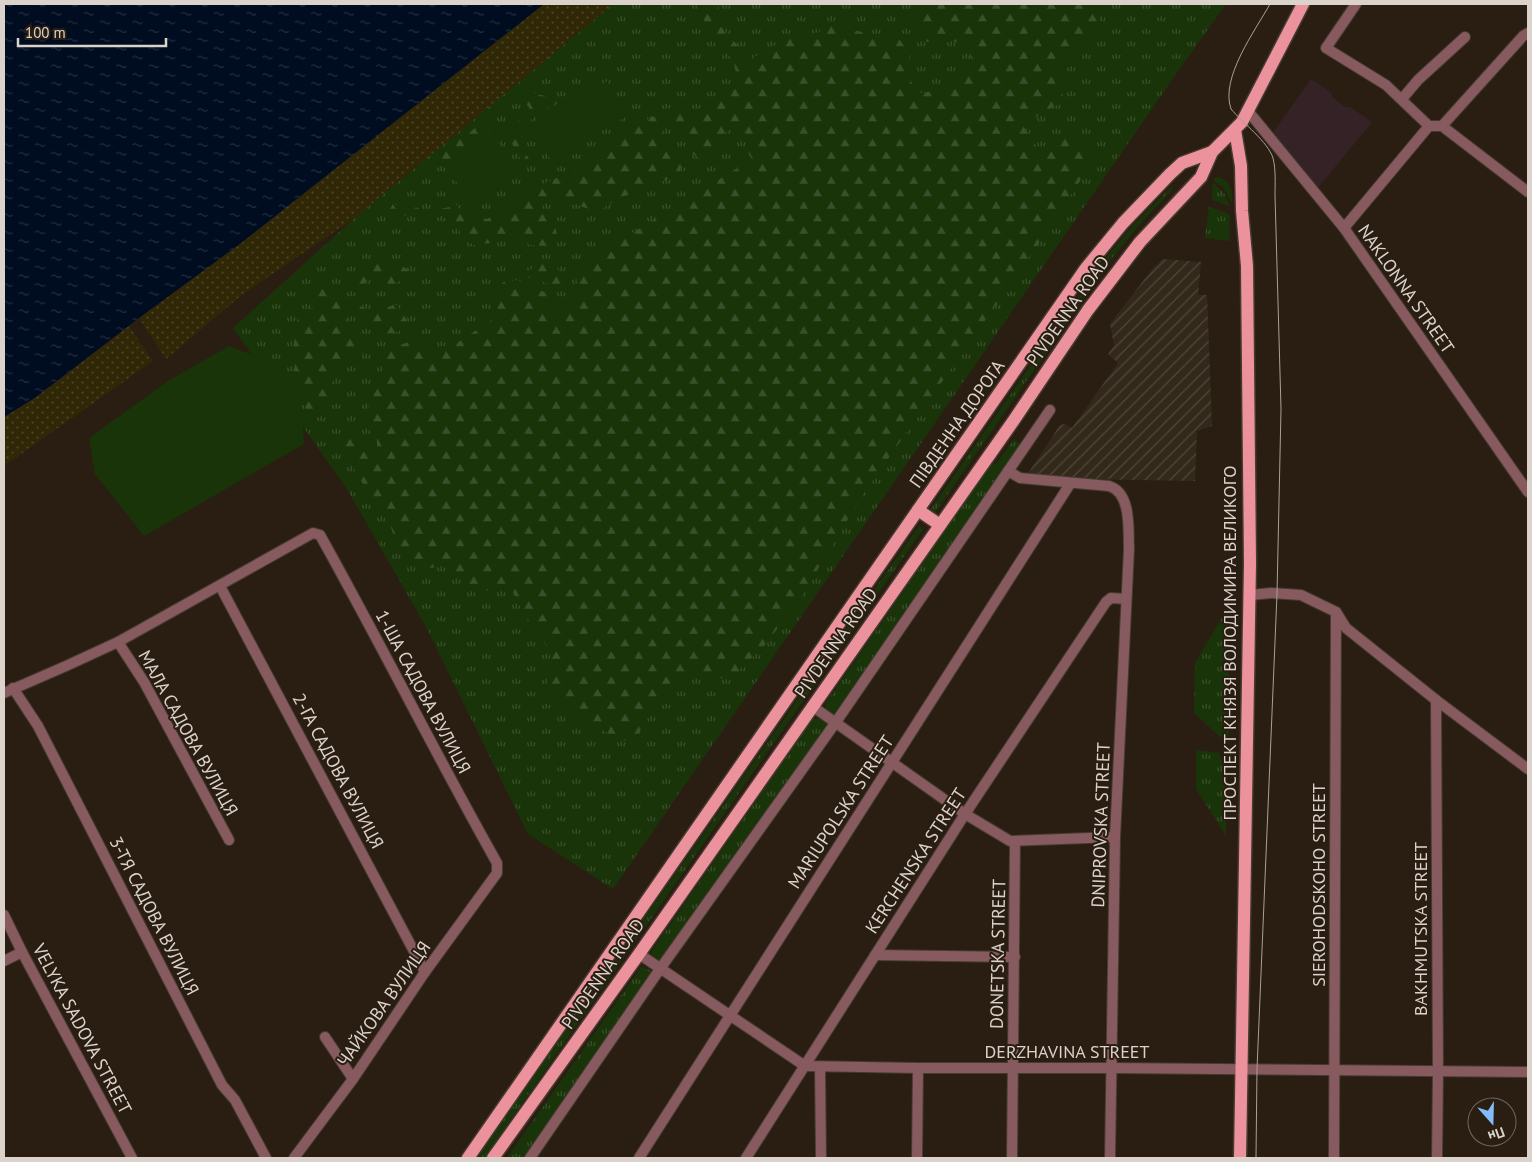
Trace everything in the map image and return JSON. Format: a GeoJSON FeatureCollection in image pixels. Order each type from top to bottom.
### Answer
{"type":"FeatureCollection","features":[{"type":"Feature","properties":{"kind":"main road"},"geometry":{"type":"LineString","coordinates":[[1212,152],[1235,130],[1248,111],[1304,4]]}},
{"type":"Feature","properties":{"kind":"main road","name":"ПРОСПЕКТ КНЯЗЯ ВОЛОДИМИРА ВЕЛИКОГО"},"geometry":{"type":"LineString","coordinates":[[1235,130],[1241,166],[1242,211],[1247,266],[1250,595],[1240,1158]]}},
{"type":"Feature","properties":{"kind":"main road","name":"ПІВДЕННА ДОРОГА"},"geometry":{"type":"LineString","coordinates":[[468,1158],[1092,260],[1123,223],[1182,163],[1212,152]]}},
{"type":"Feature","properties":{"kind":"main road","name":"PIVDENNA ROAD"},"geometry":{"type":"LineString","coordinates":[[493,1158],[639,954],[940,525],[1088,310],[1140,242],[1201,177],[1212,152]]}},
{"type":"Feature","properties":{"kind":"main road"},"geometry":{"type":"LineString","coordinates":[[918,510],[940,525]]}},
{"type":"Feature","properties":{"kind":"street"},"geometry":{"type":"LineString","coordinates":[[1356,4],[1326,48],[1386,85],[1429,126],[1442,126],[1528,192]]}},
{"type":"Feature","properties":{"kind":"street"},"geometry":{"type":"LineString","coordinates":[[1442,126],[1523,36],[1528,34]]}},
{"type":"Feature","properties":{"kind":"street"},"geometry":{"type":"LineString","coordinates":[[1402,99],[1418,80],[1465,37]]}},
{"type":"Feature","properties":{"kind":"street","name":"NAKLONNA STREET"},"geometry":{"type":"LineString","coordinates":[[1248,111],[1344,228],[1528,492]]}},
{"type":"Feature","properties":{"kind":"street"},"geometry":{"type":"LineString","coordinates":[[1344,228],[1429,126]]}},
{"type":"Feature","properties":{"kind":"street"},"geometry":{"type":"LineString","coordinates":[[530,1158],[660,969],[836,722],[1050,410]]}},
{"type":"Feature","properties":{"kind":"street"},"geometry":{"type":"LineString","coordinates":[[1008,471],[1020,478],[1070,484]]}},
{"type":"Feature","properties":{"kind":"street","name":"DNIPROVSKA STREET"},"geometry":{"type":"LineString","coordinates":[[1070,484],[1114,487],[1121,493],[1125,503],[1128,522],[1129,558],[1115,837],[1110,1158]]}},
{"type":"Feature","properties":{"kind":"street","name":"MARIUPOLSKA STREET"},"geometry":{"type":"LineString","coordinates":[[639,1158],[1070,484]]}},
{"type":"Feature","properties":{"kind":"street","name":"1-ША САДОВА ВУЛИЦЯ"},"geometry":{"type":"LineString","coordinates":[[220,586],[313,532],[320,535],[373,629],[498,868]]}},
{"type":"Feature","properties":{"kind":"street"},"geometry":{"type":"LineString","coordinates":[[9,690],[118,642],[220,586]]}},
{"type":"Feature","properties":{"kind":"street","name":"2-ГА САДОВА ВУЛИЦЯ"},"geometry":{"type":"LineString","coordinates":[[220,586],[425,972]]}},
{"type":"Feature","properties":{"kind":"street"},"geometry":{"type":"LineString","coordinates":[[1250,595],[1271,593],[1301,596],[1336,612],[1346,628],[1436,700],[1528,769]]}},
{"type":"Feature","properties":{"kind":"street","name":"KERCHENSKA STREET"},"geometry":{"type":"LineString","coordinates":[[746,1158],[965,814],[1106,602],[1115,598],[1126,599]]}},
{"type":"Feature","properties":{"kind":"street","name":"SIEROHODSKOHO STREET"},"geometry":{"type":"LineString","coordinates":[[1334,1158],[1336,612]]}},
{"type":"Feature","properties":{"kind":"street","name":"МАЛА САДОВА ВУЛИЦЯ"},"geometry":{"type":"LineString","coordinates":[[118,642],[144,682],[229,840]]}},
{"type":"Feature","properties":{"kind":"street","name":"3-ТЯ САДОВА ВУЛИЦЯ"},"geometry":{"type":"LineString","coordinates":[[9,690],[38,726],[222,1085],[235,1100],[266,1158]]}},
{"type":"Feature","properties":{"kind":"street","name":"BAKHMUTSKA STREET"},"geometry":{"type":"LineString","coordinates":[[1436,700],[1437,1158]]}},
{"type":"Feature","properties":{"kind":"street"},"geometry":{"type":"LineString","coordinates":[[812,706],[965,814],[1010,841],[1115,837]]}},
{"type":"Feature","properties":{"kind":"street","name":"DONETSKA STREET"},"geometry":{"type":"LineString","coordinates":[[1012,1158],[1015,841]]}},
{"type":"Feature","properties":{"kind":"street","name":"ЧАЙКОВА ВУЛИЦЯ"},"geometry":{"type":"LineString","coordinates":[[294,1158],[497,873],[498,868]]}},
{"type":"Feature","properties":{"kind":"street","name":"VELYKA SADOVA STREET"},"geometry":{"type":"LineString","coordinates":[[4,915],[132,1158]]}},
{"type":"Feature","properties":{"kind":"street"},"geometry":{"type":"LineString","coordinates":[[4,961],[22,952]]}},
{"type":"Feature","properties":{"kind":"street","name":"DERZHAVINA STREET"},"geometry":{"type":"LineString","coordinates":[[639,954],[805,1066],[1528,1072]]}},
{"type":"Feature","properties":{"kind":"street"},"geometry":{"type":"LineString","coordinates":[[875,955],[1015,957]]}},
{"type":"Feature","properties":{"kind":"street"},"geometry":{"type":"LineString","coordinates":[[325,1037],[352,1079]]}},
{"type":"Feature","properties":{"kind":"street"},"geometry":{"type":"LineString","coordinates":[[820,1067],[822,1158]]}},
{"type":"Feature","properties":{"kind":"street"},"geometry":{"type":"LineString","coordinates":[[917,1158],[918,1068]]}},
{"type":"Feature","properties":{"kind":"shaded area"},"geometry":{"type":"Polygon","coordinates":[[[1311,79],[1332,93],[1332,97],[1345,107],[1350,107],[1372,122],[1317,189],[1271,135],[1311,79]]]}},
{"type":"Feature","properties":{"kind":"shaded area"},"geometry":{"type":"Polygon","coordinates":[[[1163,259],[1201,262],[1198,295],[1207,295],[1212,426],[1197,431],[1195,481],[1025,478],[1060,425],[1065,424],[1072,428],[1118,363],[1108,354],[1114,345],[1110,324],[1153,268],[1163,259]]]}},
{"type":"Feature","properties":{"kind":"green space"},"geometry":{"type":"Polygon","coordinates":[[[613,4],[1226,4],[613,889],[528,834],[425,625],[347,489],[233,328],[356,217],[613,4]]]}},
{"type":"Feature","properties":{"kind":"green space"},"geometry":{"type":"Polygon","coordinates":[[[697,4],[719,4],[716,21],[738,46],[740,65],[786,39],[819,32],[829,25],[900,40],[910,55],[908,76],[921,93],[950,86],[972,67],[970,51],[959,44],[950,40],[926,42],[916,27],[918,4],[1093,4],[1102,27],[1066,53],[1060,73],[1063,101],[1023,125],[1038,149],[1066,138],[1089,149],[1092,163],[1037,246],[862,496],[801,597],[765,645],[729,680],[695,672],[670,683],[636,737],[623,741],[586,722],[563,699],[546,688],[551,657],[541,635],[532,626],[509,584],[479,593],[459,577],[448,564],[427,569],[406,562],[396,536],[345,455],[341,435],[353,434],[365,447],[377,453],[377,441],[367,427],[368,410],[385,361],[370,350],[371,346],[383,348],[417,338],[423,349],[437,350],[454,345],[493,319],[500,302],[494,290],[505,281],[519,280],[522,286],[549,293],[554,302],[546,314],[583,301],[584,295],[577,286],[576,268],[752,159],[749,155],[747,134],[731,129],[717,139],[716,152],[705,161],[700,159],[692,152],[674,121],[678,108],[685,116],[695,116],[738,81],[733,60],[719,44],[700,15],[697,4]]]}},
{"type":"Feature","properties":{"kind":"green space"},"geometry":{"type":"Polygon","coordinates":[[[607,81],[627,116],[551,160],[531,126],[607,81]]]}},
{"type":"Feature","properties":{"kind":"green space"},"geometry":{"type":"Polygon","coordinates":[[[523,87],[529,87],[534,93],[556,99],[557,103],[536,114],[520,134],[524,151],[529,159],[525,161],[516,153],[509,136],[518,121],[529,112],[529,107],[520,99],[520,91],[523,87]]]}},
{"type":"Feature","properties":{"kind":"green space"},"geometry":{"type":"Polygon","coordinates":[[[654,116],[663,131],[667,149],[681,165],[679,176],[665,180],[643,193],[622,196],[597,212],[556,195],[542,200],[543,209],[553,220],[558,238],[547,246],[529,245],[522,237],[507,235],[492,243],[473,245],[461,235],[457,222],[445,218],[434,210],[450,207],[455,203],[461,212],[487,219],[509,208],[530,189],[572,172],[611,139],[654,116]]]}},
{"type":"Feature","properties":{"kind":"green space"},"geometry":{"type":"Polygon","coordinates":[[[482,122],[488,130],[492,131],[492,135],[447,169],[439,161],[442,156],[452,145],[482,122]]]}},
{"type":"Feature","properties":{"kind":"green space"},"geometry":{"type":"Polygon","coordinates":[[[492,135],[519,172],[474,206],[447,169],[492,135]]]}},
{"type":"Feature","properties":{"kind":"green space"},"geometry":{"type":"Polygon","coordinates":[[[1216,177],[1225,180],[1230,186],[1232,203],[1223,187],[1213,180],[1216,177]]]}},
{"type":"Feature","properties":{"kind":"green space"},"geometry":{"type":"Polygon","coordinates":[[[1213,183],[1224,193],[1230,206],[1212,200],[1213,183]]]}},
{"type":"Feature","properties":{"kind":"green space"},"geometry":{"type":"Polygon","coordinates":[[[1171,187],[1173,189],[1139,225],[1109,262],[934,514],[930,510],[1105,259],[1136,222],[1171,187]]]}},
{"type":"Feature","properties":{"kind":"green space"},"geometry":{"type":"Polygon","coordinates":[[[393,204],[419,208],[418,216],[394,215],[389,211],[393,204]]]}},
{"type":"Feature","properties":{"kind":"green space"},"geometry":{"type":"Polygon","coordinates":[[[1209,207],[1225,212],[1230,216],[1229,241],[1205,238],[1209,207]]]}},
{"type":"Feature","properties":{"kind":"green space"},"geometry":{"type":"Polygon","coordinates":[[[552,259],[570,290],[519,275],[552,259]]]}},
{"type":"Feature","properties":{"kind":"green space"},"geometry":{"type":"Polygon","coordinates":[[[377,261],[395,263],[411,272],[406,283],[400,281],[389,286],[384,279],[378,278],[376,275],[370,276],[364,284],[360,285],[356,282],[359,274],[364,269],[377,261]]]}},
{"type":"Feature","properties":{"kind":"green space"},"geometry":{"type":"Polygon","coordinates":[[[317,288],[342,289],[343,305],[348,324],[368,339],[363,354],[336,362],[330,400],[308,416],[303,398],[295,382],[294,344],[296,324],[301,311],[313,308],[317,288]]]}},
{"type":"Feature","properties":{"kind":"green space"},"geometry":{"type":"Polygon","coordinates":[[[354,304],[367,311],[380,304],[387,307],[397,305],[410,325],[393,333],[379,332],[374,330],[373,325],[361,316],[354,304]]]}},
{"type":"Feature","properties":{"kind":"green space"},"geometry":{"type":"Polygon","coordinates":[[[229,346],[278,364],[301,395],[304,444],[144,536],[95,474],[89,438],[168,381],[229,346]]]}},
{"type":"Feature","properties":{"kind":"green space"},"geometry":{"type":"Polygon","coordinates":[[[1014,439],[1021,445],[838,713],[831,714],[826,711],[826,703],[991,465],[997,463],[1014,439]]]}},
{"type":"Feature","properties":{"kind":"green space"},"geometry":{"type":"Polygon","coordinates":[[[919,526],[923,529],[484,1158],[477,1158],[919,526]]]}},
{"type":"Feature","properties":{"kind":"green space"},"geometry":{"type":"Polygon","coordinates":[[[1229,606],[1229,745],[1194,713],[1195,663],[1229,606]]]}},
{"type":"Feature","properties":{"kind":"green space"},"geometry":{"type":"Polygon","coordinates":[[[813,719],[825,719],[828,725],[661,962],[654,959],[651,952],[813,719]]]}},
{"type":"Feature","properties":{"kind":"green space"},"geometry":{"type":"Polygon","coordinates":[[[1196,750],[1219,753],[1226,773],[1226,836],[1196,789],[1196,750]]]}},
{"type":"Feature","properties":{"kind":"green space"},"geometry":{"type":"Polygon","coordinates":[[[641,967],[650,970],[652,974],[524,1158],[507,1158],[641,967]]]}},
{"type":"Feature","properties":{"kind":"sand"},"geometry":{"type":"Polygon","coordinates":[[[544,4],[613,4],[356,217],[243,294],[166,359],[139,318],[241,243],[544,4]]]}},
{"type":"Feature","properties":{"kind":"sand"},"geometry":{"type":"Polygon","coordinates":[[[129,326],[153,361],[4,466],[4,417],[36,397],[129,326]]]}},
{"type":"Feature","properties":{"kind":"water"},"geometry":{"type":"Polygon","coordinates":[[[4,4],[544,4],[241,243],[36,397],[4,417],[4,4]]]}},
{"type":"Feature","properties":{"kind":"tram line"},"geometry":{"type":"LineString","coordinates":[[1256,1158],[1257,1069],[1277,594],[1281,409],[1274,163],[1270,152],[1261,139],[1231,109],[1229,97],[1230,83],[1241,55],[1270,4]]}}]}
